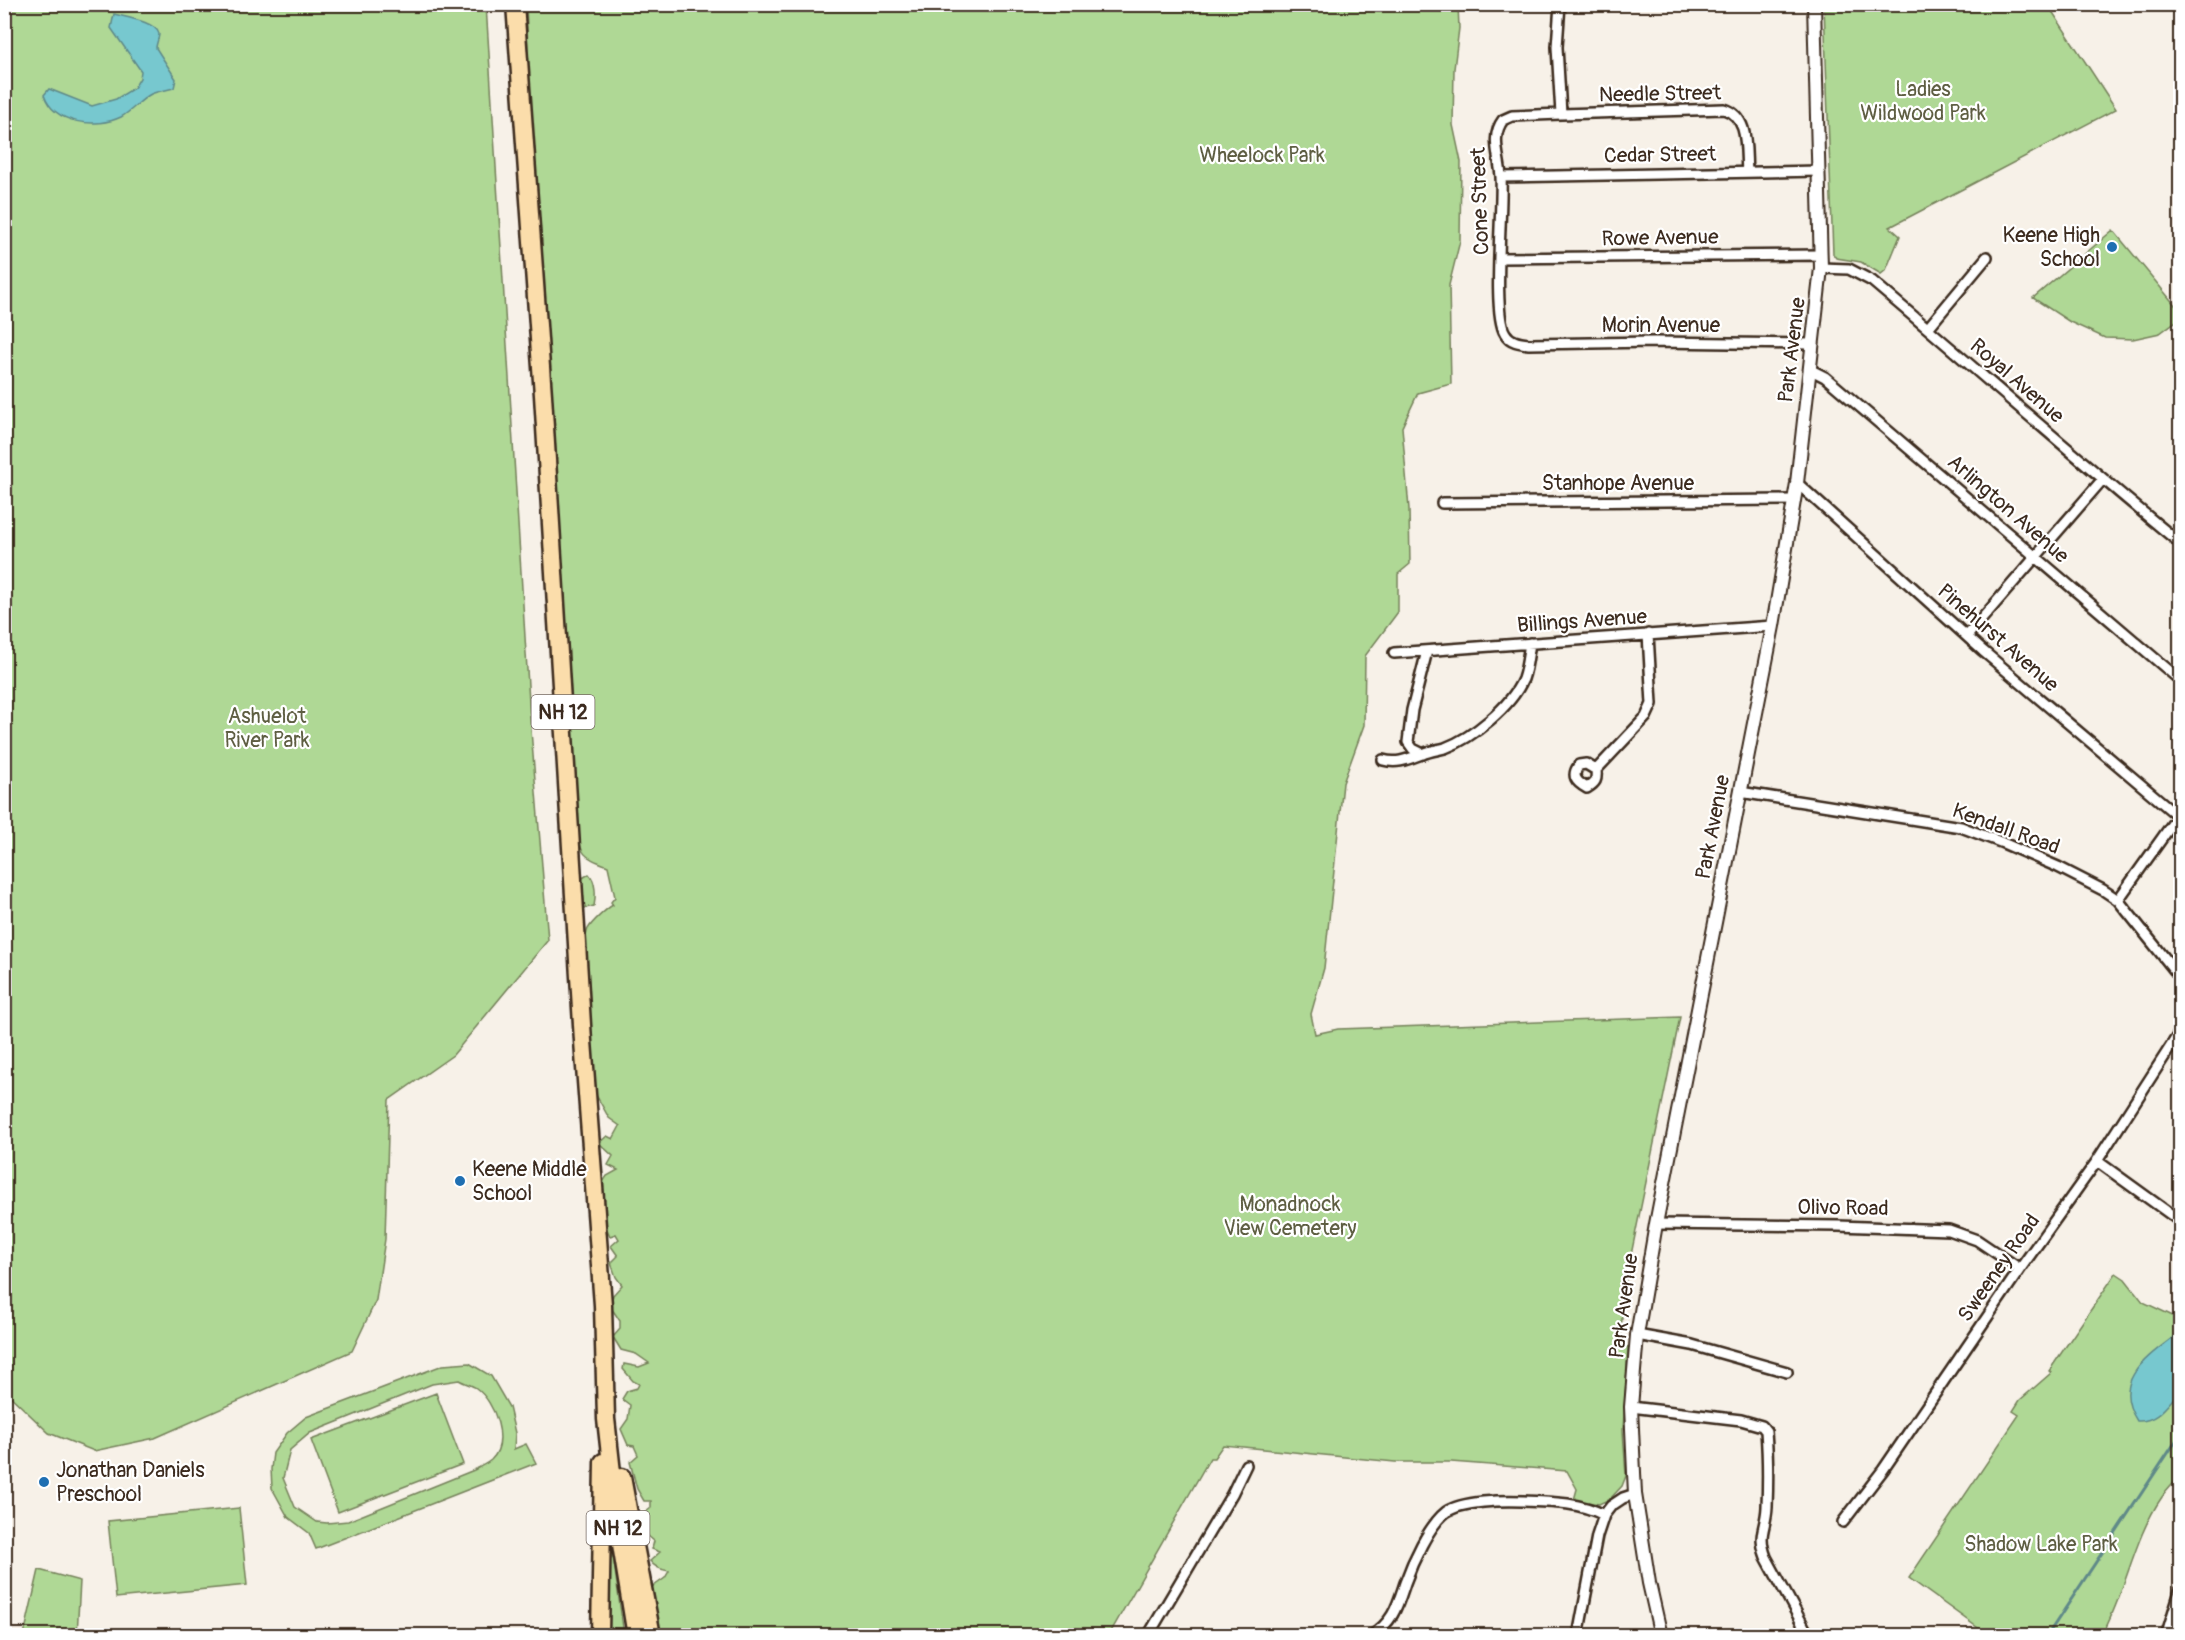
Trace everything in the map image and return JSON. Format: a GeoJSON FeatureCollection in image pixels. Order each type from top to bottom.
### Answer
{"type":"FeatureCollection","features":[{"type":"Feature","properties":{"kind":"highway","name":"NH 12"},"geometry":{"type":"LineString","coordinates":[[515,4],[546,442],[583,1041],[603,1305],[606,1419],[618,1526],[636,1635]]}},
{"type":"Feature","properties":{"kind":"highway"},"geometry":{"type":"LineString","coordinates":[[600,1635],[602,1481],[606,1419]]}},
{"type":"Feature","properties":{"kind":"highway"},"geometry":{"type":"LineString","coordinates":[[606,1419],[629,1511],[652,1635]]}},
{"type":"Feature","properties":{"kind":"street"},"geometry":{"type":"LineString","coordinates":[[1560,4],[1557,47],[1561,114]]}},
{"type":"Feature","properties":{"kind":"street","name":"Park Avenue"},"geometry":{"type":"LineString","coordinates":[[1661,1635],[1649,1583],[1635,1494],[1632,1407],[1637,1335],[1656,1224],[1773,626],[1797,483],[1821,261],[1814,4]]}},
{"type":"Feature","properties":{"kind":"street","name":"Needle Street"},"geometry":{"type":"LineString","coordinates":[[1561,114],[1724,109],[1732,112],[1742,123],[1747,172]]}},
{"type":"Feature","properties":{"kind":"street","name":"Cone Street"},"geometry":{"type":"LineString","coordinates":[[1510,339],[1504,332],[1501,322],[1501,177],[1496,135],[1503,120],[1512,116],[1561,114]]}},
{"type":"Feature","properties":{"kind":"street","name":"Cedar Street"},"geometry":{"type":"LineString","coordinates":[[1501,177],[1819,171]]}},
{"type":"Feature","properties":{"kind":"street"},"geometry":{"type":"LineString","coordinates":[[1928,328],[1987,257]]}},
{"type":"Feature","properties":{"kind":"street","name":"Rowe Avenue"},"geometry":{"type":"LineString","coordinates":[[1500,258],[1821,261]]}},
{"type":"Feature","properties":{"kind":"street","name":"Royal Avenue"},"geometry":{"type":"LineString","coordinates":[[1821,261],[1861,274],[2181,543]]}},
{"type":"Feature","properties":{"kind":"street","name":"Morin Avenue"},"geometry":{"type":"LineString","coordinates":[[1510,339],[1529,344],[1654,342],[1812,344]]}},
{"type":"Feature","properties":{"kind":"street","name":"Arlington Avenue"},"geometry":{"type":"LineString","coordinates":[[1809,369],[1826,377],[2181,681]]}},
{"type":"Feature","properties":{"kind":"street"},"geometry":{"type":"LineString","coordinates":[[1967,636],[2103,479]]}},
{"type":"Feature","properties":{"kind":"street","name":"Pinehurst Avenue"},"geometry":{"type":"LineString","coordinates":[[1797,483],[1967,636],[2179,814]]}},
{"type":"Feature","properties":{"kind":"street","name":"Stanhope Avenue"},"geometry":{"type":"LineString","coordinates":[[1442,503],[1794,500]]}},
{"type":"Feature","properties":{"kind":"street","name":"Billings Avenue"},"geometry":{"type":"LineString","coordinates":[[1394,653],[1773,626]]}},
{"type":"Feature","properties":{"kind":"street"},"geometry":{"type":"LineString","coordinates":[[1596,770],[1646,717],[1653,704],[1648,634]]}},
{"type":"Feature","properties":{"kind":"street"},"geometry":{"type":"LineString","coordinates":[[1383,760],[1391,763],[1405,761],[1444,748],[1477,731],[1493,717],[1522,681],[1530,643]]}},
{"type":"Feature","properties":{"kind":"street"},"geometry":{"type":"LineString","coordinates":[[1423,754],[1413,749],[1408,742],[1412,710],[1427,651]]}},
{"type":"Feature","properties":{"kind":"street","name":"Kendall Road"},"geometry":{"type":"LineString","coordinates":[[1740,792],[1961,827],[2058,867],[2118,900],[2181,977]]}},
{"type":"Feature","properties":{"kind":"street"},"geometry":{"type":"LineString","coordinates":[[2118,900],[2179,814]]}},
{"type":"Feature","properties":{"kind":"street","name":"Sweeney Road"},"geometry":{"type":"LineString","coordinates":[[1843,1522],[1883,1470],[2020,1269],[2097,1161],[2181,1032]]}},
{"type":"Feature","properties":{"kind":"street"},"geometry":{"type":"LineString","coordinates":[[2097,1161],[2181,1221]]}},
{"type":"Feature","properties":{"kind":"street","name":"Olivo Road"},"geometry":{"type":"LineString","coordinates":[[1656,1224],[1949,1230],[1977,1240],[2020,1269]]}},
{"type":"Feature","properties":{"kind":"street"},"geometry":{"type":"LineString","coordinates":[[1637,1335],[1703,1347],[1787,1372]]}},
{"type":"Feature","properties":{"kind":"street"},"geometry":{"type":"LineString","coordinates":[[1632,1407],[1741,1420],[1762,1426],[1766,1431],[1767,1510],[1761,1543],[1766,1557],[1809,1635]]}},
{"type":"Feature","properties":{"kind":"street"},"geometry":{"type":"LineString","coordinates":[[1148,1635],[1232,1494],[1246,1465]]}},
{"type":"Feature","properties":{"kind":"street"},"geometry":{"type":"LineString","coordinates":[[1578,1635],[1597,1536],[1604,1515],[1611,1506],[1635,1494]]}},
{"type":"Feature","properties":{"kind":"street"},"geometry":{"type":"LineString","coordinates":[[1371,1635],[1386,1625],[1392,1616],[1414,1560],[1440,1518],[1447,1512],[1456,1508],[1510,1500],[1590,1508],[1604,1515]]}},
{"type":"Feature","properties":{"kind":"street"},"geometry":{"type":"LineString","coordinates":[[2166,1635],[2181,1591]]}},
{"type":"Feature","properties":{"kind":"green space","name":"Ashuelot River Park"},"geometry":{"type":"Polygon","coordinates":[[[5,5],[486,5],[530,718],[548,940],[453,1055],[389,1100],[385,1239],[376,1300],[352,1351],[155,1438],[94,1451],[49,1433],[5,1391],[5,5]]]}},
{"type":"Feature","properties":{"kind":"green space"},"geometry":{"type":"Polygon","coordinates":[[[526,5],[1458,5],[1459,28],[1454,69],[1453,125],[1461,162],[1460,241],[1449,285],[1451,384],[1418,393],[1402,427],[1409,509],[1410,564],[1398,574],[1398,612],[1365,656],[1364,725],[1343,783],[1324,968],[1311,1014],[1315,1034],[1338,1029],[1680,1017],[1624,1289],[1620,1346],[1628,1347],[1623,1430],[1626,1476],[1622,1486],[1610,1499],[1599,1504],[1574,1500],[1577,1489],[1567,1471],[1451,1462],[1395,1462],[1223,1445],[1214,1458],[1210,1458],[1109,1635],[985,1636],[940,1632],[939,1636],[661,1635],[647,1591],[665,1578],[669,1571],[659,1568],[650,1561],[660,1552],[652,1549],[654,1541],[642,1531],[643,1521],[636,1520],[651,1508],[651,1501],[644,1501],[637,1489],[630,1462],[638,1455],[634,1446],[628,1445],[621,1429],[628,1419],[630,1405],[622,1399],[627,1391],[637,1388],[639,1384],[633,1381],[623,1369],[624,1364],[639,1367],[649,1363],[636,1354],[621,1350],[613,1337],[620,1329],[620,1321],[610,1306],[613,1295],[622,1285],[611,1263],[618,1256],[611,1246],[619,1239],[616,1234],[610,1236],[602,1218],[605,1207],[603,1182],[607,1176],[618,1170],[608,1165],[613,1156],[599,1143],[607,1136],[613,1139],[620,1126],[609,1118],[595,1093],[585,943],[588,929],[613,905],[611,902],[615,897],[608,866],[593,860],[584,853],[577,828],[531,118],[526,5]]]}},
{"type":"Feature","properties":{"kind":"green space","name":"Ladies Wildwood Park"},"geometry":{"type":"Polygon","coordinates":[[[1824,5],[2048,5],[2116,109],[1890,227],[1900,236],[1886,270],[1881,274],[1861,262],[1836,258],[1833,254],[1824,5]]]}},
{"type":"Feature","properties":{"kind":"green space"},"geometry":{"type":"Polygon","coordinates":[[[2113,230],[2180,311],[2180,318],[2160,333],[2133,339],[2105,338],[2070,322],[2033,298],[2113,230]]]}},
{"type":"Feature","properties":{"kind":"green space"},"geometry":{"type":"Polygon","coordinates":[[[589,874],[594,885],[595,902],[594,906],[585,908],[581,879],[589,874]]]}},
{"type":"Feature","properties":{"kind":"green space","name":"Shadow Lake Park"},"geometry":{"type":"Polygon","coordinates":[[[2116,1273],[2125,1279],[2143,1302],[2177,1318],[2180,1315],[2180,1476],[2164,1494],[2152,1513],[2102,1635],[1988,1635],[1909,1578],[2019,1415],[2013,1411],[2020,1400],[2051,1373],[2049,1371],[2116,1273]]]}},
{"type":"Feature","properties":{"kind":"green space"},"geometry":{"type":"Polygon","coordinates":[[[469,1363],[491,1376],[509,1407],[515,1433],[514,1449],[526,1444],[536,1463],[316,1549],[309,1533],[288,1517],[272,1488],[273,1453],[287,1433],[306,1417],[443,1365],[469,1363]],[[459,1380],[432,1384],[310,1433],[290,1450],[283,1478],[295,1507],[317,1522],[348,1521],[474,1470],[491,1460],[497,1452],[500,1433],[494,1412],[483,1394],[459,1380]]]}},
{"type":"Feature","properties":{"kind":"green space"},"geometry":{"type":"Polygon","coordinates":[[[436,1393],[463,1464],[338,1512],[311,1440],[436,1393]]]}},
{"type":"Feature","properties":{"kind":"green space"},"geometry":{"type":"Polygon","coordinates":[[[239,1508],[247,1585],[116,1598],[108,1521],[239,1508]]]}},
{"type":"Feature","properties":{"kind":"green space"},"geometry":{"type":"Polygon","coordinates":[[[609,1543],[613,1556],[624,1635],[608,1636],[609,1543]]]}},
{"type":"Feature","properties":{"kind":"green space"},"geometry":{"type":"Polygon","coordinates":[[[39,1570],[80,1581],[77,1635],[24,1635],[39,1570]]]}},
{"type":"Feature","properties":{"kind":"water"},"geometry":{"type":"Polygon","coordinates":[[[114,14],[147,23],[157,30],[159,34],[156,48],[176,79],[174,88],[151,94],[125,115],[111,121],[88,123],[66,118],[49,105],[44,95],[49,89],[92,106],[116,99],[134,88],[140,78],[141,71],[111,28],[114,14]]]}},
{"type":"Feature","properties":{"kind":"water"},"geometry":{"type":"Polygon","coordinates":[[[2180,1332],[2180,1391],[2156,1416],[2137,1421],[2130,1406],[2128,1392],[2131,1380],[2146,1359],[2180,1332]]]}},
{"type":"Feature","properties":{"kind":"waterway"},"geometry":{"type":"LineString","coordinates":[[2047,1636],[2180,1435]]}},
{"type":"Feature","properties":{"kind":"place","name":"Keene High School"},"geometry":{"type":"Point","coordinates":[2112,247]}},
{"type":"Feature","properties":{"kind":"place","name":"Keene Middle School"},"geometry":{"type":"Point","coordinates":[460,1181]}},
{"type":"Feature","properties":{"kind":"place","name":"Jonathan Daniels Preschool"},"geometry":{"type":"Point","coordinates":[44,1482]}},
{"type":"Feature","properties":{"kind":"park label","name":"Wheelock Park"},"geometry":{"type":"Point","coordinates":[1262,155]}},
{"type":"Feature","properties":{"kind":"park label","name":"Monadnock View Cemetery"},"geometry":{"type":"Point","coordinates":[1290,1216]}}]}
